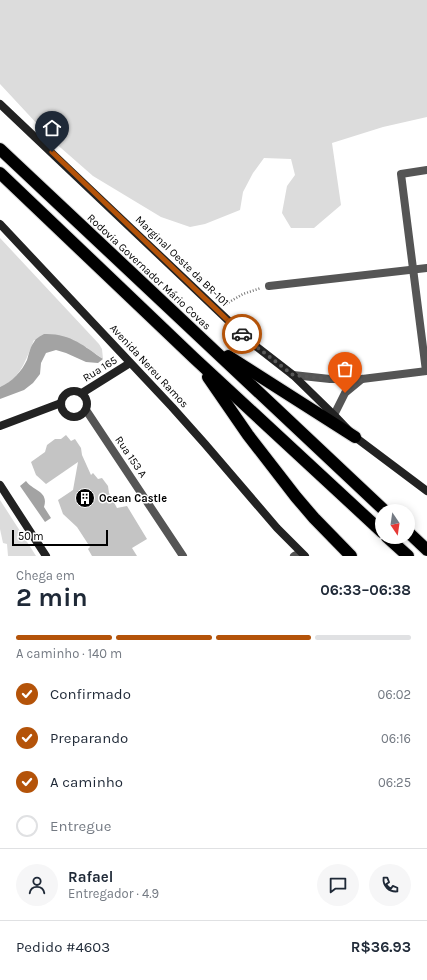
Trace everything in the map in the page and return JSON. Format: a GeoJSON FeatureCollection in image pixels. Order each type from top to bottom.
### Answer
{"type":"FeatureCollection","features":[{"type":"Feature","properties":{"kind":"highway","name":"Rodovia Governador Mário Covas"},"geometry":{"type":"LineString","coordinates":[[0,149],[378,504]]}},
{"type":"Feature","properties":{"kind":"highway"},"geometry":{"type":"LineString","coordinates":[[0,173],[194,358],[375,526]]}},
{"type":"Feature","properties":{"kind":"highway"},"geometry":{"type":"LineString","coordinates":[[202,340],[355,436]]}},
{"type":"Feature","properties":{"kind":"highway"},"geometry":{"type":"LineString","coordinates":[[194,358],[248,435],[296,497],[351,556]]}},
{"type":"Feature","properties":{"kind":"highway"},"geometry":{"type":"LineString","coordinates":[[415,539],[427,550]]}},
{"type":"Feature","properties":{"kind":"highway"},"geometry":{"type":"LineString","coordinates":[[395,544],[408,556]]}},
{"type":"Feature","properties":{"kind":"main road","name":"Marginal Oeste da BR-101"},"geometry":{"type":"LineString","coordinates":[[0,104],[253,344],[293,375],[355,436],[427,491]]}},
{"type":"Feature","properties":{"kind":"main road","name":"Avenida Nereu Ramos"},"geometry":{"type":"LineString","coordinates":[[0,224],[172,407],[277,528],[305,556]]}},
{"type":"Feature","properties":{"kind":"main road","name":"Rua 165"},"geometry":{"type":"LineString","coordinates":[[82,393],[130,363]]}},
{"type":"Feature","properties":{"kind":"main road"},"geometry":{"type":"LineString","coordinates":[[77,391],[82,393],[87,402],[86,410],[83,414],[74,417],[64,413],[61,403],[66,393],[77,391]]}},
{"type":"Feature","properties":{"kind":"main road"},"geometry":{"type":"LineString","coordinates":[[0,426],[61,403]]}},
{"type":"Feature","properties":{"kind":"main road"},"geometry":{"type":"LineString","coordinates":[[0,485],[46,556]]}},
{"type":"Feature","properties":{"kind":"main road","name":"Avenida Nereu Ramos"},"geometry":{"type":"LineString","coordinates":[[277,528],[296,556]]}},
{"type":"Feature","properties":{"kind":"street"},"geometry":{"type":"LineString","coordinates":[[293,375],[330,379],[362,379],[426,371],[401,174],[427,170]]}},
{"type":"Feature","properties":{"kind":"street"},"geometry":{"type":"LineString","coordinates":[[269,286],[427,268]]}},
{"type":"Feature","properties":{"kind":"street"},"geometry":{"type":"LineString","coordinates":[[334,415],[345,393],[362,379]]}},
{"type":"Feature","properties":{"kind":"street","name":"Rua 153 A"},"geometry":{"type":"LineString","coordinates":[[86,410],[183,556]]}},
{"type":"Feature","properties":{"kind":"path"},"geometry":{"type":"LineString","coordinates":[[218,311],[229,302],[244,294],[269,286]]}},
{"type":"Feature","properties":{"kind":"shaded area"},"geometry":{"type":"Polygon","coordinates":[[[0,0],[427,0],[427,117],[383,127],[332,143],[341,205],[314,228],[291,228],[282,213],[287,186],[295,175],[291,159],[264,158],[253,173],[243,192],[240,210],[205,224],[190,227],[161,217],[93,176],[53,141],[0,84],[0,0]]]}},
{"type":"Feature","properties":{"kind":"shaded area"},"geometry":{"type":"Polygon","coordinates":[[[0,238],[99,344],[102,349],[103,359],[86,347],[34,340],[18,374],[0,387],[0,238]]]}},
{"type":"Feature","properties":{"kind":"shaded area"},"geometry":{"type":"Polygon","coordinates":[[[44,334],[53,334],[69,338],[83,345],[103,359],[98,363],[86,362],[56,350],[46,353],[41,363],[40,374],[33,383],[24,390],[0,399],[0,387],[9,382],[19,372],[27,360],[36,339],[44,334]]]}},
{"type":"Feature","properties":{"kind":"shaded area"},"geometry":{"type":"Polygon","coordinates":[[[26,481],[40,492],[44,498],[44,507],[51,518],[45,522],[20,486],[26,481]]]}},
{"type":"Feature","properties":{"kind":"shaded area"},"geometry":{"type":"Polygon","coordinates":[[[0,500],[36,556],[8,556],[7,544],[3,543],[0,529],[0,500]]]}},
{"type":"Feature","properties":{"kind":"building"},"geometry":{"type":"Polygon","coordinates":[[[66,435],[71,441],[75,439],[81,448],[82,455],[91,475],[93,473],[98,479],[102,478],[108,486],[109,493],[117,508],[127,506],[147,539],[132,548],[137,556],[92,556],[88,549],[90,547],[77,527],[63,514],[58,500],[73,490],[78,462],[46,484],[36,475],[31,462],[45,452],[47,445],[55,439],[61,439],[66,435]]]}},
{"type":"Feature","properties":{"kind":"way so far"},"geometry":{"type":"LineString","coordinates":[[242,334],[293,375],[330,379],[362,379],[345,393]]}},
{"type":"Feature","properties":{"kind":"place","name":"Ocean Castle"},"geometry":{"type":"Point","coordinates":[85,498]}},
{"type":"Feature","properties":{"kind":"route"},"geometry":{"type":"LineString","coordinates":[[52,152],[242,334]]}}]}
